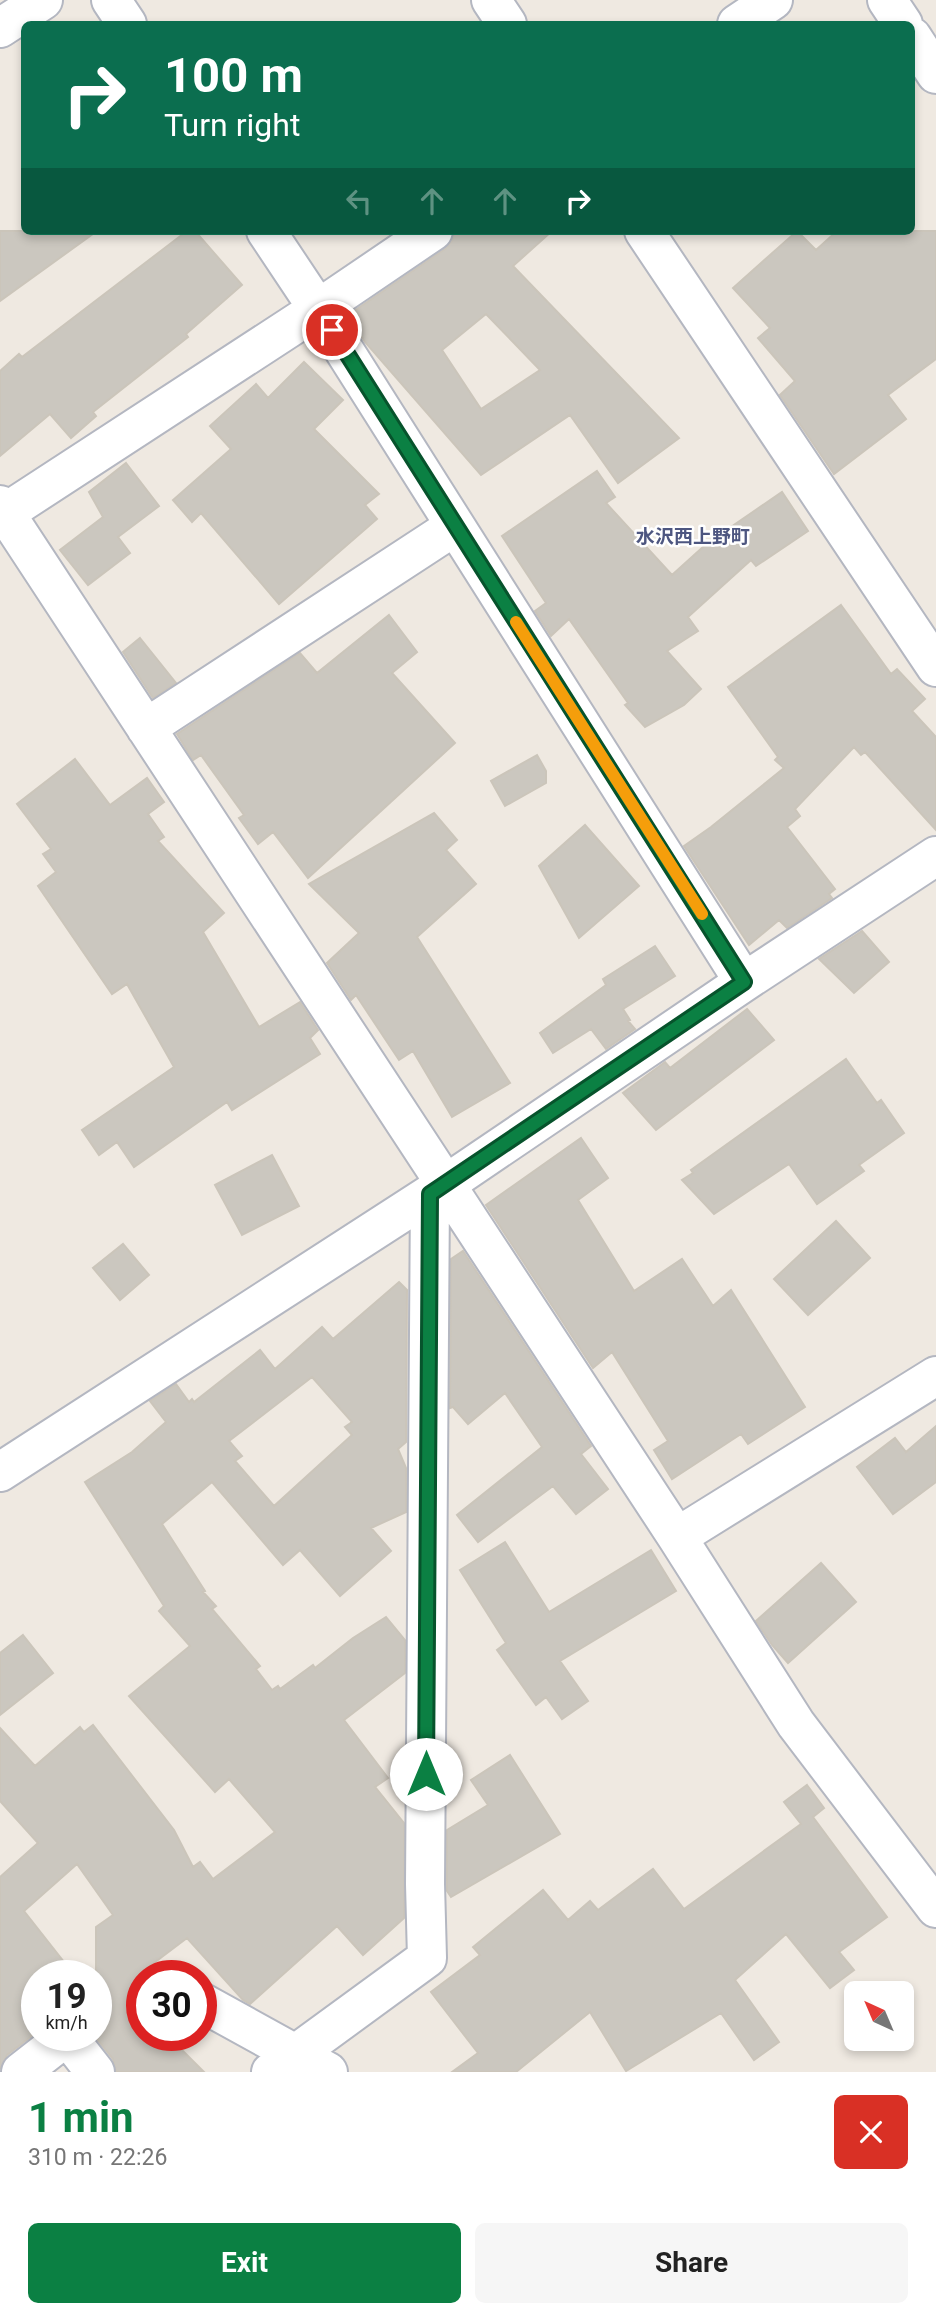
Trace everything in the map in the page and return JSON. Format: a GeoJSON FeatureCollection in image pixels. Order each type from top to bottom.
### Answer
{"type":"FeatureCollection","features":[{"type":"Feature","properties":{"kind":"street"},"geometry":{"type":"LineString","coordinates":[[0,29],[43,0]]}},
{"type":"Feature","properties":{"kind":"street"},"geometry":{"type":"LineString","coordinates":[[111,0],[125,21]]}},
{"type":"Feature","properties":{"kind":"street"},"geometry":{"type":"LineString","coordinates":[[491,0],[505,21]]}},
{"type":"Feature","properties":{"kind":"street"},"geometry":{"type":"LineString","coordinates":[[742,21],[773,0]]}},
{"type":"Feature","properties":{"kind":"street"},"geometry":{"type":"LineString","coordinates":[[887,0],[902,21]]}},
{"type":"Feature","properties":{"kind":"street"},"geometry":{"type":"LineString","coordinates":[[915,42],[936,74]]}},
{"type":"Feature","properties":{"kind":"street"},"geometry":{"type":"LineString","coordinates":[[269,235],[744,982]]}},
{"type":"Feature","properties":{"kind":"street"},"geometry":{"type":"LineString","coordinates":[[427,235],[318,309],[2,509],[146,729],[438,1189],[677,1537],[796,1724],[936,1908]]}},
{"type":"Feature","properties":{"kind":"street"},"geometry":{"type":"LineString","coordinates":[[647,235],[936,667]]}},
{"type":"Feature","properties":{"kind":"street"},"geometry":{"type":"LineString","coordinates":[[146,729],[455,526]]}},
{"type":"Feature","properties":{"kind":"street"},"geometry":{"type":"LineString","coordinates":[[0,1472],[438,1189],[936,856]]}},
{"type":"Feature","properties":{"kind":"street"},"geometry":{"type":"LineString","coordinates":[[282,2063],[427,1958],[425,1870],[438,1189]]}},
{"type":"Feature","properties":{"kind":"street"},"geometry":{"type":"LineString","coordinates":[[677,1537],[936,1376]]}},
{"type":"Feature","properties":{"kind":"street"},"geometry":{"type":"LineString","coordinates":[[217,2014],[282,2063],[328,2072]]}},
{"type":"Feature","properties":{"kind":"street"},"geometry":{"type":"LineString","coordinates":[[21,2072],[66,2036],[94,2072]]}},
{"type":"Feature","properties":{"kind":"building"},"geometry":{"type":"Polygon","coordinates":[[[0,231],[21,231],[21,235],[91,235],[0,301],[0,231]]]}},
{"type":"Feature","properties":{"kind":"building"},"geometry":{"type":"Polygon","coordinates":[[[915,231],[936,231],[936,359],[888,395],[906,419],[834,474],[780,395],[795,381],[758,338],[770,328],[733,288],[793,235],[801,235],[816,250],[833,235],[915,235],[915,231]]]}},
{"type":"Feature","properties":{"kind":"building"},"geometry":{"type":"Polygon","coordinates":[[[182,235],[198,235],[242,285],[186,334],[188,337],[93,412],[96,416],[71,438],[50,414],[0,456],[0,371],[19,354],[22,357],[182,235]]]}},
{"type":"Feature","properties":{"kind":"building"},"geometry":{"type":"Polygon","coordinates":[[[454,235],[548,235],[513,266],[679,438],[618,483],[570,415],[481,475],[365,342],[348,315],[445,249],[454,235]],[[486,314],[442,350],[481,409],[540,370],[486,314]]]}},
{"type":"Feature","properties":{"kind":"building"},"geometry":{"type":"Polygon","coordinates":[[[304,362],[343,400],[314,429],[379,494],[365,505],[377,519],[279,604],[201,513],[192,522],[173,500],[231,449],[210,426],[256,384],[268,398],[304,362]]]}},
{"type":"Feature","properties":{"kind":"building"},"geometry":{"type":"Polygon","coordinates":[[[126,463],[159,506],[118,537],[130,553],[88,585],[60,550],[103,517],[89,492],[126,463]]]}},
{"type":"Feature","properties":{"kind":"building"},"geometry":{"type":"Polygon","coordinates":[[[597,471],[615,497],[606,503],[672,575],[723,529],[725,531],[782,492],[808,531],[756,566],[751,560],[688,617],[698,631],[667,651],[701,689],[684,705],[645,727],[625,705],[628,703],[569,619],[551,636],[535,611],[546,603],[502,536],[597,471]]]}},
{"type":"Feature","properties":{"kind":"building"},"geometry":{"type":"Polygon","coordinates":[[[841,605],[891,674],[897,669],[925,699],[912,711],[936,737],[936,830],[865,752],[861,755],[854,747],[795,809],[800,816],[787,827],[835,889],[829,894],[832,898],[787,928],[779,920],[749,945],[684,846],[784,768],[775,760],[778,757],[728,687],[841,605]]]}},
{"type":"Feature","properties":{"kind":"building"},"geometry":{"type":"Polygon","coordinates":[[[389,615],[417,652],[392,673],[455,743],[308,878],[273,832],[258,844],[239,818],[244,815],[201,755],[193,760],[177,734],[300,653],[317,673],[389,615]]]}},
{"type":"Feature","properties":{"kind":"building"},"geometry":{"type":"Polygon","coordinates":[[[140,638],[176,683],[153,698],[123,652],[140,638]]]}},
{"type":"Feature","properties":{"kind":"building"},"geometry":{"type":"Polygon","coordinates":[[[537,755],[546,771],[546,783],[505,806],[491,781],[537,755]]]}},
{"type":"Feature","properties":{"kind":"building"},"geometry":{"type":"Polygon","coordinates":[[[75,759],[110,805],[147,778],[164,802],[148,814],[164,837],[158,841],[224,913],[203,932],[259,1027],[300,1002],[318,1030],[310,1038],[320,1054],[232,1110],[227,1102],[134,1167],[117,1142],[99,1155],[82,1130],[174,1067],[127,984],[112,994],[38,886],[56,872],[43,854],[51,849],[17,804],[75,759]]]}},
{"type":"Feature","properties":{"kind":"building"},"geometry":{"type":"Polygon","coordinates":[[[434,813],[457,840],[446,850],[476,884],[417,937],[510,1083],[452,1117],[413,1051],[399,1060],[356,995],[351,1000],[327,963],[359,933],[309,884],[434,813]]]}},
{"type":"Feature","properties":{"kind":"building"},"geometry":{"type":"Polygon","coordinates":[[[585,825],[639,886],[579,938],[539,866],[585,825]]]}},
{"type":"Feature","properties":{"kind":"building"},"geometry":{"type":"Polygon","coordinates":[[[862,931],[889,962],[854,993],[819,959],[862,931]]]}},
{"type":"Feature","properties":{"kind":"building"},"geometry":{"type":"Polygon","coordinates":[[[655,946],[675,976],[623,1009],[635,1029],[606,1049],[591,1029],[553,1053],[540,1033],[606,985],[603,979],[655,946]]]}},
{"type":"Feature","properties":{"kind":"building"},"geometry":{"type":"Polygon","coordinates":[[[747,1009],[774,1040],[656,1130],[623,1093],[665,1062],[670,1068],[747,1009]]]}},
{"type":"Feature","properties":{"kind":"building"},"geometry":{"type":"Polygon","coordinates":[[[846,1059],[877,1103],[881,1100],[904,1133],[859,1165],[864,1171],[817,1204],[789,1164],[714,1214],[682,1180],[693,1173],[691,1170],[846,1059]]]}},
{"type":"Feature","properties":{"kind":"building"},"geometry":{"type":"Polygon","coordinates":[[[581,1138],[608,1178],[578,1200],[634,1291],[682,1259],[713,1306],[731,1290],[805,1407],[748,1444],[741,1434],[672,1479],[654,1450],[668,1441],[612,1352],[593,1368],[486,1205],[581,1138]]]}},
{"type":"Feature","properties":{"kind":"building"},"geometry":{"type":"Polygon","coordinates":[[[272,1155],[299,1206],[242,1235],[215,1185],[272,1155]]]}},
{"type":"Feature","properties":{"kind":"building"},"geometry":{"type":"Polygon","coordinates":[[[836,1221],[870,1258],[808,1315],[774,1279],[836,1221]]]}},
{"type":"Feature","properties":{"kind":"building"},"geometry":{"type":"Polygon","coordinates":[[[123,1244],[149,1275],[120,1300],[93,1268],[123,1244]]]}},
{"type":"Feature","properties":{"kind":"building"},"geometry":{"type":"Polygon","coordinates":[[[463,1251],[591,1446],[581,1454],[608,1489],[576,1514],[553,1486],[478,1542],[457,1515],[542,1447],[505,1393],[468,1424],[453,1407],[450,1408],[451,1259],[463,1251]]]}},
{"type":"Feature","properties":{"kind":"building"},"geometry":{"type":"Polygon","coordinates":[[[399,1282],[407,1290],[406,1442],[398,1449],[406,1468],[406,1512],[371,1528],[391,1551],[340,1596],[300,1550],[283,1565],[212,1482],[162,1524],[205,1591],[203,1592],[216,1606],[212,1609],[260,1666],[256,1669],[272,1690],[278,1686],[280,1689],[313,1665],[315,1668],[353,1638],[386,1617],[405,1640],[405,1673],[344,1720],[388,1778],[375,1787],[404,1823],[404,1918],[363,1955],[337,1926],[250,2004],[217,1971],[217,1960],[207,1960],[187,1938],[158,1960],[126,1960],[126,2051],[183,2051],[204,2072],[116,2072],[113,2059],[107,2051],[112,2051],[112,1960],[96,1960],[96,1927],[113,1915],[77,1864],[24,1911],[62,1960],[21,1960],[21,2044],[7,2055],[0,2069],[0,1877],[38,1843],[0,1801],[0,1728],[35,1766],[80,1727],[84,1732],[93,1725],[174,1830],[193,1867],[200,1862],[213,1879],[275,1832],[229,1779],[215,1792],[129,1696],[190,1646],[159,1611],[164,1606],[85,1482],[132,1452],[166,1422],[150,1401],[176,1384],[189,1402],[192,1399],[194,1402],[260,1350],[275,1369],[322,1327],[333,1339],[399,1282]],[[312,1377],[229,1441],[242,1456],[235,1461],[274,1506],[352,1435],[345,1427],[352,1422],[312,1377]]]}},
{"type":"Feature","properties":{"kind":"building"},"geometry":{"type":"Polygon","coordinates":[[[936,1426],[936,1482],[893,1514],[857,1467],[895,1438],[906,1452],[936,1426]]]}},
{"type":"Feature","properties":{"kind":"building"},"geometry":{"type":"Polygon","coordinates":[[[505,1542],[549,1612],[651,1550],[676,1591],[560,1661],[588,1701],[562,1719],[546,1697],[536,1705],[497,1650],[506,1643],[460,1570],[505,1542]]]}},
{"type":"Feature","properties":{"kind":"building"},"geometry":{"type":"Polygon","coordinates":[[[821,1563],[856,1602],[788,1663],[756,1621],[821,1563]]]}},
{"type":"Feature","properties":{"kind":"building"},"geometry":{"type":"Polygon","coordinates":[[[23,1635],[53,1673],[0,1715],[0,1653],[23,1635]]]}},
{"type":"Feature","properties":{"kind":"building"},"geometry":{"type":"Polygon","coordinates":[[[510,1755],[560,1834],[451,1897],[447,1891],[447,1830],[488,1805],[471,1780],[510,1755]]]}},
{"type":"Feature","properties":{"kind":"building"},"geometry":{"type":"Polygon","coordinates":[[[807,1785],[824,1808],[813,1817],[887,1917],[839,1952],[854,1970],[830,1988],[786,1934],[735,1980],[779,2042],[754,2060],[721,2013],[626,2071],[590,2012],[516,2072],[452,2072],[478,2053],[431,1992],[480,1955],[473,1947],[543,1890],[568,1920],[590,1901],[598,1910],[653,1869],[684,1909],[801,1824],[784,1802],[807,1785]]]}},
{"type":"Feature","properties":{"kind":"slow traffic"},"geometry":{"type":"LineString","coordinates":[[516,622],[702,914]]}},
{"type":"Feature","properties":{"kind":"district","name":"水沢西上野町"},"geometry":{"type":"Point","coordinates":[693,536]}},
{"type":"Feature","properties":{"kind":"route"},"geometry":{"type":"LineString","coordinates":[[332,330],[744,982],[430,1194],[426,1774]]}}]}
